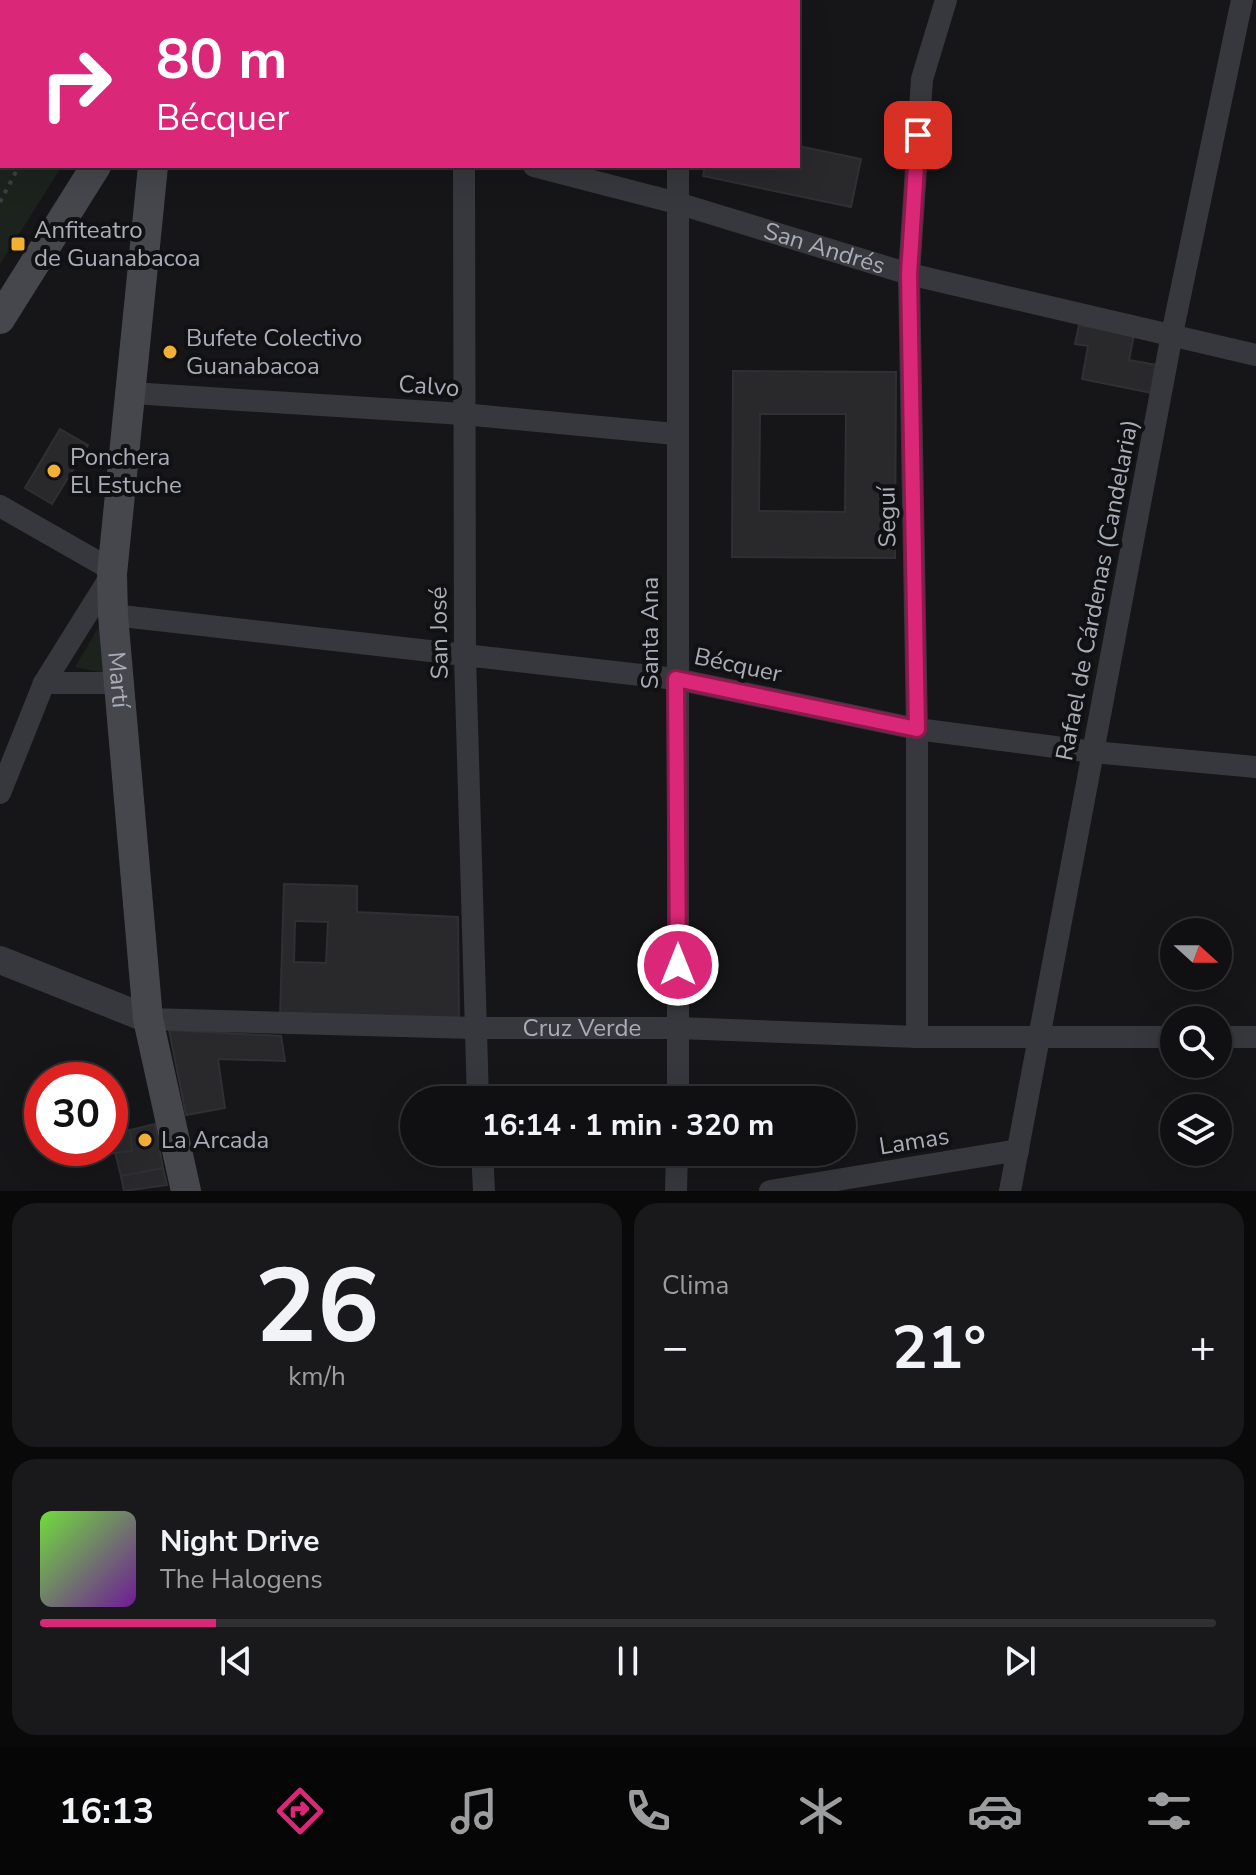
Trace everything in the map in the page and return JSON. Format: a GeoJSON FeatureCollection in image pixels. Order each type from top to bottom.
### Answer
{"type":"FeatureCollection","features":[{"type":"Feature","properties":{"kind":"main road"},"geometry":{"type":"LineString","coordinates":[[0,319],[95,168]]}},
{"type":"Feature","properties":{"kind":"main road","name":"Martí"},"geometry":{"type":"LineString","coordinates":[[153,168],[112,572],[113,615],[148,1019],[186,1191]]}},
{"type":"Feature","properties":{"kind":"street","name":"Seguí"},"geometry":{"type":"LineString","coordinates":[[917,1037],[917,729],[909,274],[922,79],[946,0]]}},
{"type":"Feature","properties":{"kind":"street","name":"Rafael de Cárdenas (Candelaria)"},"geometry":{"type":"LineString","coordinates":[[1010,1191],[1172,334],[1242,0]]}},
{"type":"Feature","properties":{"kind":"street","name":"San José"},"geometry":{"type":"LineString","coordinates":[[464,168],[465,656],[477,1086]]}},
{"type":"Feature","properties":{"kind":"street","name":"San Andrés"},"geometry":{"type":"LineString","coordinates":[[542,168],[677,203],[909,274],[1256,355]]}},
{"type":"Feature","properties":{"kind":"street","name":"Santa Ana"},"geometry":{"type":"LineString","coordinates":[[678,168],[675,434],[678,1086]]}},
{"type":"Feature","properties":{"kind":"street","name":"Calvo"},"geometry":{"type":"LineString","coordinates":[[131,393],[463,414],[675,434]]}},
{"type":"Feature","properties":{"kind":"street"},"geometry":{"type":"LineString","coordinates":[[0,506],[112,572],[44,683],[0,793]]}},
{"type":"Feature","properties":{"kind":"street","name":"Bécquer"},"geometry":{"type":"LineString","coordinates":[[113,615],[676,679],[917,729],[1093,752],[1256,767]]}},
{"type":"Feature","properties":{"kind":"street"},"geometry":{"type":"LineString","coordinates":[[44,683],[117,683]]}},
{"type":"Feature","properties":{"kind":"street","name":"Cruz Verde"},"geometry":{"type":"LineString","coordinates":[[0,960],[148,1019],[474,1028],[678,1028],[917,1037],[1160,1037]]}},
{"type":"Feature","properties":{"kind":"street"},"geometry":{"type":"LineString","coordinates":[[1232,1037],[1256,1037]]}},
{"type":"Feature","properties":{"kind":"street","name":"Lamas"},"geometry":{"type":"LineString","coordinates":[[770,1191],[1018,1150]]}},
{"type":"Feature","properties":{"kind":"street"},"geometry":{"type":"LineString","coordinates":[[483,1166],[484,1191]]}},
{"type":"Feature","properties":{"kind":"street"},"geometry":{"type":"LineString","coordinates":[[676,1191],[677,1166]]}},
{"type":"Feature","properties":{"kind":"path"},"geometry":{"type":"LineString","coordinates":[[0,202],[18,168]]}},
{"type":"Feature","properties":{"kind":"shaded area"},"geometry":{"type":"Polygon","coordinates":[[[0,168],[61,168],[0,264],[0,168]]]}},
{"type":"Feature","properties":{"kind":"shaded area"},"geometry":{"type":"Polygon","coordinates":[[[101,623],[105,673],[75,667],[101,623]]]}},
{"type":"Feature","properties":{"kind":"building"},"geometry":{"type":"Polygon","coordinates":[[[800,146],[861,159],[851,207],[703,176],[705,168],[800,168],[800,146]]]}},
{"type":"Feature","properties":{"kind":"building"},"geometry":{"type":"Polygon","coordinates":[[[1079,325],[1134,335],[1129,360],[1157,365],[1152,393],[1082,379],[1088,346],[1075,344],[1079,325]]]}},
{"type":"Feature","properties":{"kind":"building"},"geometry":{"type":"Polygon","coordinates":[[[733,371],[896,372],[895,558],[732,557],[733,371]],[[760,414],[759,511],[845,512],[846,414],[760,414]]]}},
{"type":"Feature","properties":{"kind":"building"},"geometry":{"type":"Polygon","coordinates":[[[60,429],[88,445],[52,504],[25,488],[60,429]]]}},
{"type":"Feature","properties":{"kind":"building"},"geometry":{"type":"Polygon","coordinates":[[[284,884],[357,886],[357,912],[458,917],[459,1023],[280,1017],[284,884]],[[295,921],[294,962],[326,963],[328,922],[295,921]]]}},
{"type":"Feature","properties":{"kind":"building"},"geometry":{"type":"Polygon","coordinates":[[[169,1030],[281,1036],[285,1061],[218,1059],[225,1108],[186,1115],[169,1030]]]}},
{"type":"Feature","properties":{"kind":"building","name":"La Arcada"},"geometry":{"type":"Polygon","coordinates":[[[155,1124],[163,1168],[121,1176],[118,1166],[128,1166],[128,1151],[132,1151],[130,1130],[155,1124]]]}},
{"type":"Feature","properties":{"kind":"building"},"geometry":{"type":"Polygon","coordinates":[[[128,1130],[132,1151],[128,1152],[128,1130]]]}},
{"type":"Feature","properties":{"kind":"building"},"geometry":{"type":"Polygon","coordinates":[[[163,1168],[167,1185],[124,1191],[121,1176],[163,1168]]]}},
{"type":"Feature","properties":{"kind":"place","name":"Anfiteatro de Guanabacoa"},"geometry":{"type":"Point","coordinates":[18,244]}},
{"type":"Feature","properties":{"kind":"place","name":"Bufete Colectivo Guanabacoa"},"geometry":{"type":"Point","coordinates":[170,352]}},
{"type":"Feature","properties":{"kind":"place","name":"Ponchera El Estuche"},"geometry":{"type":"Point","coordinates":[54,471]}},
{"type":"Feature","properties":{"kind":"place","name":"La Arcada"},"geometry":{"type":"Point","coordinates":[145,1140]}},
{"type":"Feature","properties":{"kind":"route"},"geometry":{"type":"LineString","coordinates":[[678,965],[676,679],[917,729],[909,274],[918,135]]}}]}
